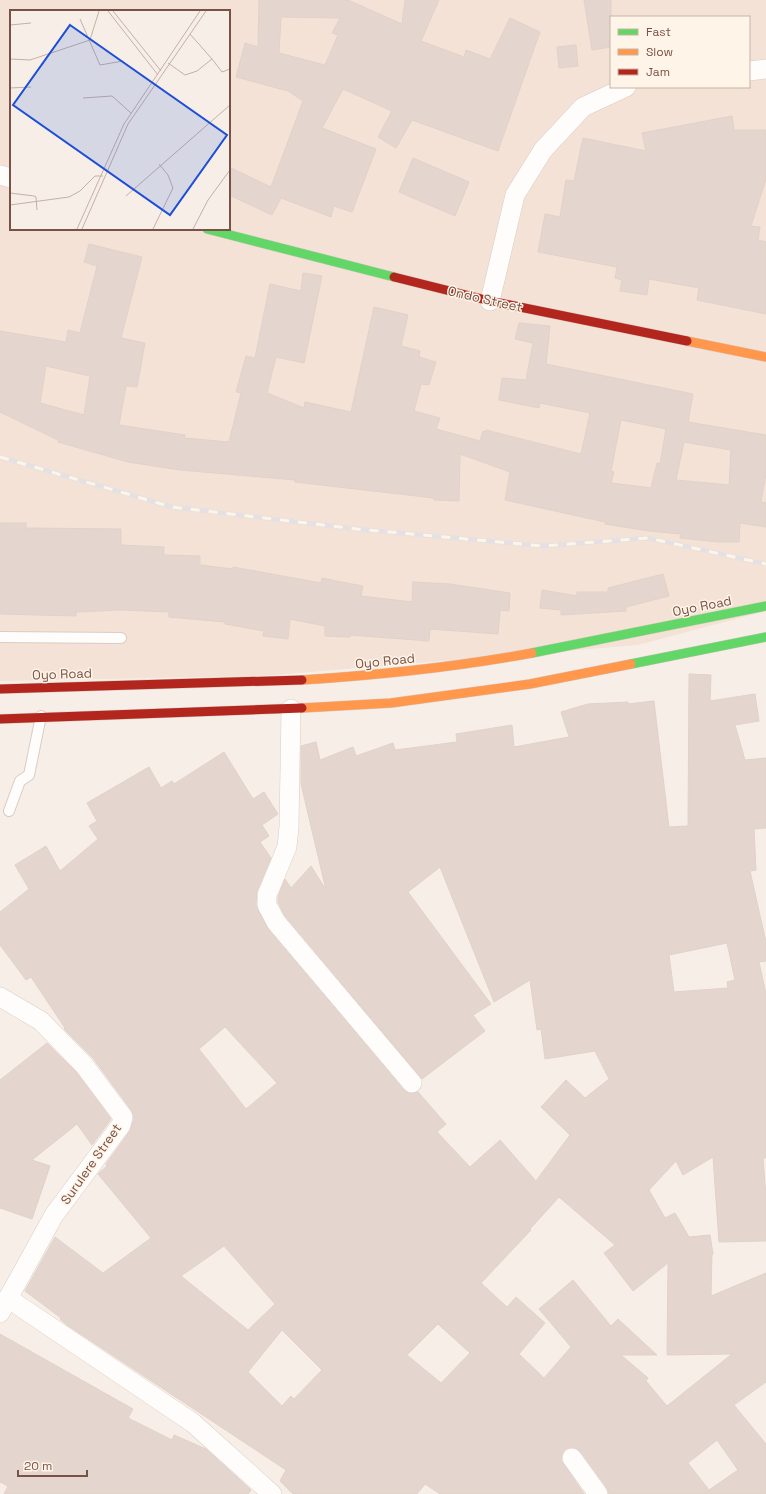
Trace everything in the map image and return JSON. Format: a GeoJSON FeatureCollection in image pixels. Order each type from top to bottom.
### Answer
{"type":"FeatureCollection","features":[{"type":"Feature","properties":{"kind":"main road","name":"Ondo Street"},"geometry":{"type":"LineString","coordinates":[[211,230],[490,301],[766,357]]}},
{"type":"Feature","properties":{"kind":"main road","name":"Oyo Road"},"geometry":{"type":"LineString","coordinates":[[0,689],[289,681],[371,676],[481,662],[766,606]]}},
{"type":"Feature","properties":{"kind":"main road"},"geometry":{"type":"LineString","coordinates":[[0,719],[42,716],[291,709],[391,704],[530,684],[766,637]]}},
{"type":"Feature","properties":{"kind":"street"},"geometry":{"type":"LineString","coordinates":[[750,71],[766,69]]}},
{"type":"Feature","properties":{"kind":"street"},"geometry":{"type":"LineString","coordinates":[[490,301],[515,196],[543,150],[583,107],[624,88]]}},
{"type":"Feature","properties":{"kind":"street"},"geometry":{"type":"LineString","coordinates":[[0,175],[10,178]]}},
{"type":"Feature","properties":{"kind":"street"},"geometry":{"type":"LineString","coordinates":[[291,709],[288,840],[282,862],[267,895],[267,905],[276,922],[412,1083]]}},
{"type":"Feature","properties":{"kind":"street","name":"Surulere Street"},"geometry":{"type":"LineString","coordinates":[[0,998],[41,1021],[84,1065],[123,1117],[121,1125],[54,1215],[3,1305]]}},
{"type":"Feature","properties":{"kind":"street"},"geometry":{"type":"LineString","coordinates":[[3,1305],[193,1423],[272,1494]]}},
{"type":"Feature","properties":{"kind":"street"},"geometry":{"type":"LineString","coordinates":[[572,1458],[598,1494]]}},
{"type":"Feature","properties":{"kind":"lane"},"geometry":{"type":"LineString","coordinates":[[0,638],[121,638]]}},
{"type":"Feature","properties":{"kind":"lane"},"geometry":{"type":"LineString","coordinates":[[9,811],[20,781],[29,774],[42,716]]}},
{"type":"Feature","properties":{"kind":"shaded area"},"geometry":{"type":"Polygon","coordinates":[[[0,0],[766,0],[766,611],[638,645],[262,676],[0,681],[0,0]]]}},
{"type":"Feature","properties":{"kind":"building"},"geometry":{"type":"Polygon","coordinates":[[[259,0],[348,0],[402,24],[405,0],[439,0],[421,41],[464,57],[466,50],[490,59],[510,18],[540,32],[498,151],[412,120],[396,148],[378,137],[392,111],[343,89],[322,128],[376,149],[352,212],[334,206],[331,217],[281,198],[272,215],[230,195],[230,167],[271,187],[303,101],[288,91],[236,77],[245,43],[258,47],[259,0]],[[281,17],[279,53],[325,65],[338,35],[332,33],[340,18],[281,17]]]}},
{"type":"Feature","properties":{"kind":"building"},"geometry":{"type":"Polygon","coordinates":[[[584,0],[611,0],[610,47],[592,50],[584,0]]]}},
{"type":"Feature","properties":{"kind":"building"},"geometry":{"type":"Polygon","coordinates":[[[576,45],[578,66],[559,68],[557,47],[576,45]]]}},
{"type":"Feature","properties":{"kind":"building"},"geometry":{"type":"Polygon","coordinates":[[[732,116],[734,130],[766,130],[766,179],[751,226],[760,227],[758,240],[766,242],[766,314],[697,300],[699,288],[649,279],[647,295],[620,291],[622,280],[615,278],[617,267],[538,252],[545,214],[560,217],[566,180],[574,181],[583,138],[646,151],[642,133],[732,116]]]}},
{"type":"Feature","properties":{"kind":"building"},"geometry":{"type":"Polygon","coordinates":[[[413,158],[469,182],[455,216],[399,192],[413,158]]]}},
{"type":"Feature","properties":{"kind":"building"},"geometry":{"type":"Polygon","coordinates":[[[89,244],[142,257],[121,338],[145,343],[137,387],[126,386],[119,425],[185,435],[184,438],[229,442],[241,393],[236,392],[246,356],[255,358],[270,284],[301,291],[303,273],[322,276],[304,363],[276,357],[267,393],[304,408],[305,402],[351,412],[374,307],[408,315],[401,346],[420,351],[419,357],[436,362],[429,385],[421,384],[414,411],[440,418],[436,429],[480,441],[483,431],[486,432],[486,430],[581,454],[590,413],[540,403],[539,408],[499,400],[502,378],[526,380],[533,343],[515,339],[519,323],[550,326],[546,364],[693,394],[688,422],[766,435],[766,474],[761,502],[766,503],[766,527],[740,523],[739,542],[719,542],[680,538],[681,534],[649,531],[605,524],[605,522],[505,500],[510,472],[460,454],[459,501],[434,500],[434,498],[295,482],[295,480],[180,470],[128,462],[58,442],[58,440],[0,412],[0,331],[66,342],[68,330],[80,333],[97,266],[84,262],[89,244]],[[46,366],[40,403],[84,415],[90,376],[46,366]],[[621,420],[611,471],[614,472],[611,483],[651,488],[657,463],[660,464],[666,429],[621,420]],[[684,442],[676,480],[729,485],[731,450],[684,442]]]}},
{"type":"Feature","properties":{"kind":"building"},"geometry":{"type":"Polygon","coordinates":[[[0,523],[26,523],[26,528],[121,529],[121,545],[164,547],[164,555],[200,556],[200,565],[233,569],[233,567],[321,583],[322,578],[363,586],[361,596],[412,602],[413,582],[450,584],[510,593],[509,611],[500,610],[498,634],[430,629],[429,641],[350,635],[350,637],[325,636],[325,626],[290,619],[288,639],[263,636],[264,631],[225,624],[225,622],[169,617],[169,612],[121,610],[76,612],[76,616],[0,614],[0,523]]]}},
{"type":"Feature","properties":{"kind":"building"},"geometry":{"type":"Polygon","coordinates":[[[663,574],[669,596],[626,607],[626,611],[561,615],[561,610],[540,608],[542,590],[577,596],[577,592],[608,592],[608,588],[663,574]]]}},
{"type":"Feature","properties":{"kind":"building"},"geometry":{"type":"Polygon","coordinates":[[[689,674],[711,675],[710,701],[755,694],[759,721],[735,725],[745,760],[766,758],[766,828],[754,829],[756,870],[750,871],[766,942],[766,961],[759,962],[766,994],[766,1158],[763,1158],[766,1196],[766,1241],[719,1242],[713,1157],[683,1175],[676,1161],[649,1190],[665,1218],[675,1213],[689,1237],[710,1235],[713,1254],[711,1296],[766,1273],[766,1382],[734,1405],[766,1444],[766,1494],[609,1494],[607,1488],[581,1452],[571,1447],[565,1449],[561,1460],[584,1494],[440,1494],[425,1484],[417,1494],[293,1494],[280,1481],[286,1470],[67,1325],[60,1319],[61,1318],[25,1291],[55,1237],[103,1273],[151,1238],[98,1174],[107,1166],[106,1164],[130,1131],[134,1119],[132,1111],[93,1058],[64,1029],[65,1028],[31,977],[26,980],[0,945],[0,912],[29,889],[15,865],[46,846],[60,871],[98,839],[89,826],[97,821],[87,803],[149,767],[161,788],[172,781],[174,784],[224,752],[253,799],[264,792],[278,814],[262,825],[269,836],[260,842],[271,858],[257,891],[256,905],[268,929],[404,1090],[409,1093],[418,1092],[446,1124],[437,1132],[470,1167],[500,1140],[536,1181],[570,1135],[541,1107],[566,1080],[585,1098],[609,1079],[595,1051],[545,1059],[541,1029],[537,1030],[530,980],[494,1002],[440,867],[408,892],[491,1004],[473,1015],[485,1031],[422,1079],[285,916],[278,902],[278,897],[285,879],[291,888],[311,866],[326,890],[301,784],[301,746],[316,742],[320,760],[353,747],[356,756],[393,743],[395,750],[457,742],[456,734],[512,725],[514,747],[569,737],[561,712],[588,704],[628,702],[628,704],[654,701],[669,827],[688,826],[689,674]],[[727,943],[669,955],[674,992],[728,988],[727,982],[735,980],[727,943]],[[225,1027],[199,1049],[246,1109],[277,1083],[225,1027]],[[559,1197],[530,1229],[531,1230],[481,1283],[507,1307],[516,1297],[545,1323],[519,1354],[544,1378],[571,1347],[539,1309],[573,1280],[611,1326],[618,1319],[657,1355],[621,1355],[648,1378],[646,1381],[667,1406],[732,1354],[667,1355],[668,1263],[633,1291],[604,1253],[615,1245],[559,1197]],[[224,1246],[181,1276],[248,1330],[275,1304],[224,1246]],[[438,1324],[407,1355],[441,1383],[470,1353],[438,1324]],[[282,1330],[248,1372],[282,1406],[291,1396],[294,1399],[322,1370],[282,1330]],[[717,1440],[688,1463],[709,1490],[738,1470],[717,1440]]]}},
{"type":"Feature","properties":{"kind":"building"},"geometry":{"type":"Polygon","coordinates":[[[47,1043],[76,1072],[111,1119],[92,1145],[77,1124],[32,1160],[50,1166],[32,1219],[0,1208],[0,1080],[47,1043]]]}},
{"type":"Feature","properties":{"kind":"building"},"geometry":{"type":"Polygon","coordinates":[[[0,1334],[133,1409],[128,1418],[172,1440],[174,1435],[206,1449],[251,1490],[248,1494],[4,1494],[8,1486],[0,1482],[0,1334]]]}},
{"type":"Feature","properties":{"kind":"railway"},"geometry":{"type":"LineString","coordinates":[[0,457],[172,507],[357,529],[543,546],[648,538],[766,564]]}},
{"type":"Feature","properties":{"kind":"traffic: fast"},"geometry":{"type":"LineString","coordinates":[[211,230],[394,277]]}},
{"type":"Feature","properties":{"kind":"traffic: fast"},"geometry":{"type":"LineString","coordinates":[[532,653],[766,606]]}},
{"type":"Feature","properties":{"kind":"traffic: fast"},"geometry":{"type":"LineString","coordinates":[[631,664],[766,637]]}},
{"type":"Feature","properties":{"kind":"traffic: slow"},"geometry":{"type":"LineString","coordinates":[[687,341],[766,357]]}},
{"type":"Feature","properties":{"kind":"traffic: slow"},"geometry":{"type":"LineString","coordinates":[[302,680],[418,670],[532,653]]}},
{"type":"Feature","properties":{"kind":"traffic: slow"},"geometry":{"type":"LineString","coordinates":[[302,708],[391,703],[530,684],[631,664]]}},
{"type":"Feature","properties":{"kind":"traffic: jam"},"geometry":{"type":"LineString","coordinates":[[394,277],[490,301],[687,341]]}},
{"type":"Feature","properties":{"kind":"traffic: jam"},"geometry":{"type":"LineString","coordinates":[[0,689],[302,680]]}},
{"type":"Feature","properties":{"kind":"traffic: jam"},"geometry":{"type":"LineString","coordinates":[[0,719],[302,708]]}}]}
